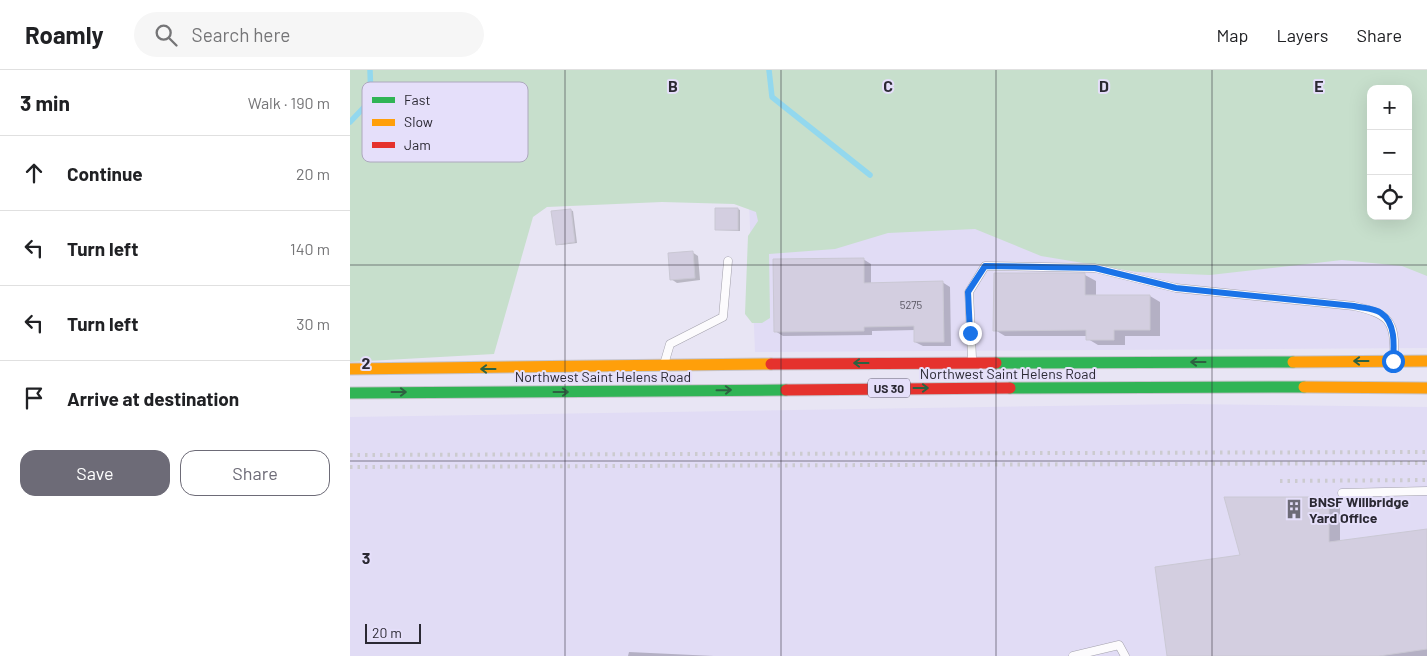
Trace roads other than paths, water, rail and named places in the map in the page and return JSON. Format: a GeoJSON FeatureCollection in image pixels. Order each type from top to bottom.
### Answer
{"type":"FeatureCollection","features":[{"type":"Feature","properties":{"kind":"highway","name":"Northwest Saint Helens Road"},"geometry":{"type":"LineString","coordinates":[[350,369],[1427,361]]}},
{"type":"Feature","properties":{"kind":"highway","name":"Northwest Saint Helens Road"},"geometry":{"type":"LineString","coordinates":[[350,393],[1225,386],[1427,388]]}},
{"type":"Feature","properties":{"kind":"lane"},"geometry":{"type":"LineString","coordinates":[[664,366],[670,344],[723,317],[728,261]]}},
{"type":"Feature","properties":{"kind":"lane"},"geometry":{"type":"LineString","coordinates":[[972,363],[968,292],[985,266],[1095,268],[1176,288],[1354,306],[1381,313],[1390,324],[1395,341],[1393,361]]}},
{"type":"Feature","properties":{"kind":"lane"},"geometry":{"type":"LineString","coordinates":[[1342,493],[1427,491]]}},
{"type":"Feature","properties":{"kind":"lane"},"geometry":{"type":"LineString","coordinates":[[1073,656],[1119,645],[1125,656]]}},
{"type":"Feature","properties":{"kind":"waterway"},"geometry":{"type":"LineString","coordinates":[[370,70],[370,82]]}},
{"type":"Feature","properties":{"kind":"waterway"},"geometry":{"type":"LineString","coordinates":[[769,70],[772,97],[870,175]]}},
{"type":"Feature","properties":{"kind":"waterway"},"geometry":{"type":"LineString","coordinates":[[350,122],[362,109]]}},
{"type":"Feature","properties":{"kind":"railway"},"geometry":{"type":"LineString","coordinates":[[350,455],[1427,452]]}},
{"type":"Feature","properties":{"kind":"railway"},"geometry":{"type":"LineString","coordinates":[[350,467],[1427,463]]}},
{"type":"Feature","properties":{"kind":"railway"},"geometry":{"type":"LineString","coordinates":[[1280,481],[1427,480]]}},
{"type":"Feature","properties":{"kind":"place","name":"BNSF Willbridge Yard Office"},"geometry":{"type":"Point","coordinates":[1294,509]}}]}
